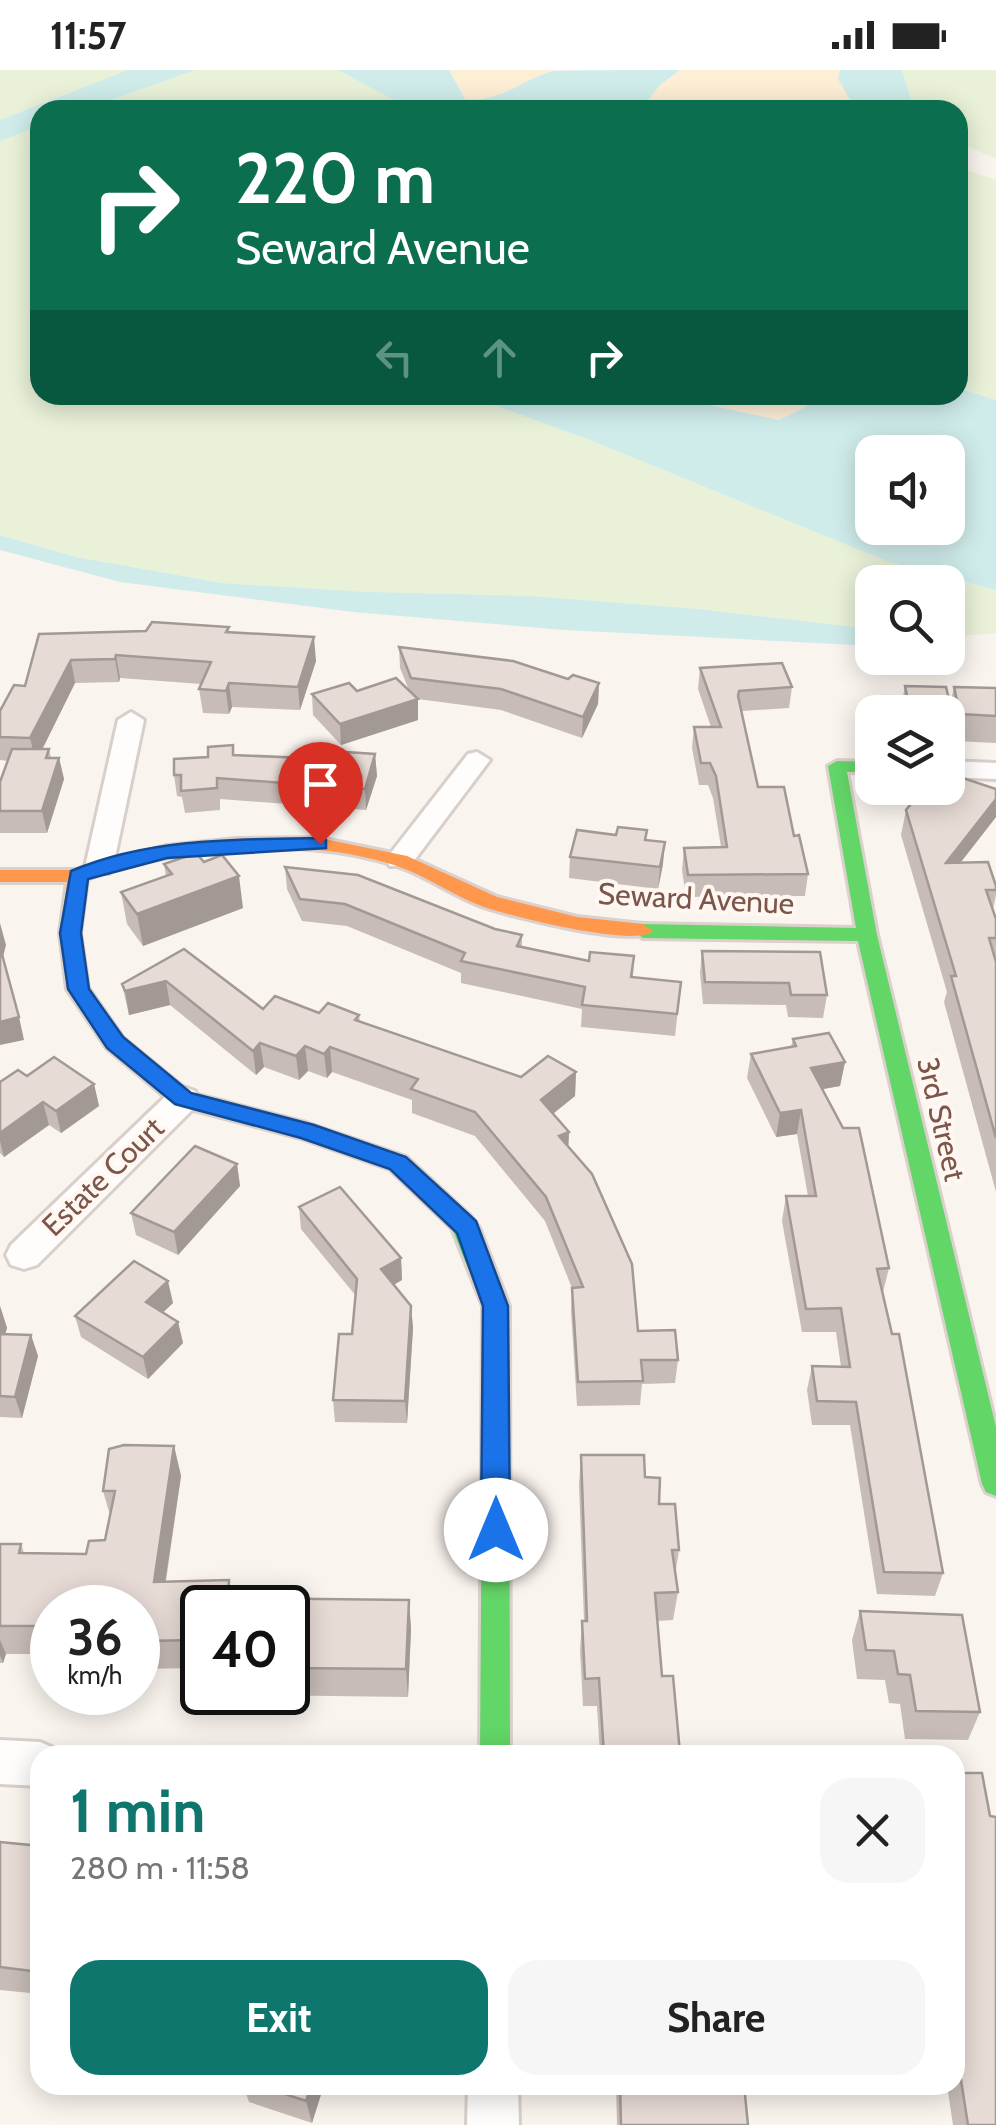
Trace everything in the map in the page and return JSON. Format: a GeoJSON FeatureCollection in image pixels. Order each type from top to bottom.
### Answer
{"type":"FeatureCollection","features":[{"type":"Feature","properties":{"kind":"street"},"geometry":{"type":"LineString","coordinates":[[131,720],[70,933],[78,989],[115,1043],[183,1099],[306,1131],[398,1163],[468,1228],[496,1306],[495,1745]]}},
{"type":"Feature","properties":{"kind":"street"},"geometry":{"type":"LineString","coordinates":[[400,860],[477,760]]}},
{"type":"Feature","properties":{"kind":"street","name":"3rd Street"},"geometry":{"type":"LineString","coordinates":[[855,766],[838,766],[868,935],[996,1484]]}},
{"type":"Feature","properties":{"kind":"street"},"geometry":{"type":"LineString","coordinates":[[965,769],[996,770]]}},
{"type":"Feature","properties":{"kind":"street","name":"Seward Avenue"},"geometry":{"type":"LineString","coordinates":[[0,876],[88,871],[167,852],[236,845],[320,844],[400,860],[491,902],[577,924],[668,934],[868,935]]}},
{"type":"Feature","properties":{"kind":"street","name":"Estate Court"},"geometry":{"type":"LineString","coordinates":[[24,1255],[183,1099]]}},
{"type":"Feature","properties":{"kind":"street"},"geometry":{"type":"LineString","coordinates":[[0,1762],[30,1764]]}},
{"type":"Feature","properties":{"kind":"street"},"geometry":{"type":"LineString","coordinates":[[493,2095],[493,2125]]}},
{"type":"Feature","properties":{"kind":"green space"},"geometry":{"type":"Polygon","coordinates":[[[0,70],[148,70],[51,100],[30,100],[30,109],[0,121],[0,70]]]}},
{"type":"Feature","properties":{"kind":"green space"},"geometry":{"type":"Polygon","coordinates":[[[195,70],[338,70],[394,100],[111,100],[195,70]]]}},
{"type":"Feature","properties":{"kind":"green space"},"geometry":{"type":"Polygon","coordinates":[[[902,70],[996,70],[996,159],[968,146],[968,100],[911,100],[902,70]]]}},
{"type":"Feature","properties":{"kind":"green space"},"geometry":{"type":"Polygon","coordinates":[[[30,130],[30,405],[494,405],[900,565],[855,565],[855,628],[222,583],[76,557],[0,535],[0,141],[30,130]]]}},
{"type":"Feature","properties":{"kind":"green space"},"geometry":{"type":"Polygon","coordinates":[[[968,170],[996,180],[996,400],[968,391],[968,170]]]}},
{"type":"Feature","properties":{"kind":"green space"},"geometry":{"type":"Polygon","coordinates":[[[965,582],[996,590],[996,633],[965,636],[965,582]]]}},
{"type":"Feature","properties":{"kind":"sand"},"geometry":{"type":"Polygon","coordinates":[[[449,70],[555,70],[512,91],[489,98],[465,99],[449,70]]]}},
{"type":"Feature","properties":{"kind":"sand"},"geometry":{"type":"Polygon","coordinates":[[[680,70],[840,70],[838,79],[850,100],[648,100],[680,70]]]}},
{"type":"Feature","properties":{"kind":"sand"},"geometry":{"type":"Polygon","coordinates":[[[709,405],[808,405],[779,420],[709,405]]]}},
{"type":"Feature","properties":{"kind":"water"},"geometry":{"type":"Polygon","coordinates":[[[128,70],[195,70],[111,100],[51,100],[128,70]]]}},
{"type":"Feature","properties":{"kind":"water"},"geometry":{"type":"Polygon","coordinates":[[[338,70],[449,70],[465,99],[478,99],[500,94],[553,71],[680,70],[648,100],[394,100],[338,70]]]}},
{"type":"Feature","properties":{"kind":"water"},"geometry":{"type":"Polygon","coordinates":[[[840,70],[902,70],[911,100],[850,100],[838,79],[840,70]]]}},
{"type":"Feature","properties":{"kind":"water"},"geometry":{"type":"Polygon","coordinates":[[[30,108],[30,130],[0,141],[0,120],[30,108]]]}},
{"type":"Feature","properties":{"kind":"water"},"geometry":{"type":"Polygon","coordinates":[[[968,391],[996,400],[996,590],[965,582],[965,565],[889,562],[590,440],[494,405],[709,405],[779,420],[807,405],[968,405],[968,391]]]}},
{"type":"Feature","properties":{"kind":"water"},"geometry":{"type":"Polygon","coordinates":[[[0,535],[76,557],[222,583],[529,596],[697,609],[855,627],[855,645],[565,630],[353,612],[120,582],[0,550],[0,535]]]}},
{"type":"Feature","properties":{"kind":"building"},"geometry":{"type":"Polygon","coordinates":[[[152,622],[229,627],[226,632],[314,637],[298,687],[229,683],[226,691],[199,689],[211,662],[116,655],[115,659],[71,660],[30,738],[0,737],[0,711],[14,685],[25,686],[39,634],[146,631],[152,622]]]}},
{"type":"Feature","properties":{"kind":"building"},"geometry":{"type":"Polygon","coordinates":[[[399,647],[513,661],[568,679],[573,675],[599,683],[583,717],[501,689],[411,678],[399,647]]]}},
{"type":"Feature","properties":{"kind":"building"},"geometry":{"type":"Polygon","coordinates":[[[782,663],[792,687],[739,691],[738,696],[758,787],[784,787],[794,836],[799,835],[808,874],[688,875],[684,848],[727,847],[716,776],[710,763],[701,763],[694,727],[721,727],[700,668],[782,663]]]}},
{"type":"Feature","properties":{"kind":"building"},"geometry":{"type":"Polygon","coordinates":[[[396,678],[418,699],[340,724],[312,694],[349,683],[357,691],[396,678]]]}},
{"type":"Feature","properties":{"kind":"building"},"geometry":{"type":"Polygon","coordinates":[[[905,686],[946,687],[948,695],[907,695],[905,686]]]}},
{"type":"Feature","properties":{"kind":"building"},"geometry":{"type":"Polygon","coordinates":[[[954,687],[996,688],[996,716],[965,714],[965,695],[956,695],[954,687]]]}},
{"type":"Feature","properties":{"kind":"building"},"geometry":{"type":"Polygon","coordinates":[[[233,745],[233,755],[329,759],[331,751],[375,754],[365,789],[217,778],[217,788],[181,791],[181,775],[174,775],[174,759],[208,757],[208,747],[233,745]]]}},
{"type":"Feature","properties":{"kind":"building"},"geometry":{"type":"Polygon","coordinates":[[[12,749],[49,749],[46,758],[59,758],[42,811],[0,811],[0,782],[12,749]]]}},
{"type":"Feature","properties":{"kind":"building"},"geometry":{"type":"Polygon","coordinates":[[[965,779],[996,789],[996,799],[946,863],[988,862],[996,886],[996,890],[986,890],[996,919],[996,938],[989,938],[996,962],[996,1138],[951,976],[956,976],[906,810],[910,805],[965,805],[965,779]]]}},
{"type":"Feature","properties":{"kind":"building"},"geometry":{"type":"Polygon","coordinates":[[[618,827],[647,830],[645,840],[665,842],[660,867],[570,857],[577,830],[616,835],[618,827]]]}},
{"type":"Feature","properties":{"kind":"building"},"geometry":{"type":"Polygon","coordinates":[[[196,853],[204,862],[222,855],[239,876],[137,914],[121,892],[172,874],[164,864],[196,853]]]}},
{"type":"Feature","properties":{"kind":"building"},"geometry":{"type":"Polygon","coordinates":[[[285,867],[358,875],[495,929],[522,935],[517,946],[589,961],[590,952],[634,956],[631,977],[681,982],[677,1014],[582,1005],[585,987],[461,961],[465,953],[345,904],[300,899],[285,867]]]}},
{"type":"Feature","properties":{"kind":"building"},"geometry":{"type":"Polygon","coordinates":[[[0,947],[19,1017],[0,1022],[0,947]]]}},
{"type":"Feature","properties":{"kind":"building"},"geometry":{"type":"Polygon","coordinates":[[[184,949],[263,1009],[275,996],[319,1013],[328,1003],[359,1015],[355,1020],[521,1077],[548,1056],[576,1072],[541,1100],[569,1132],[559,1136],[592,1174],[632,1264],[638,1331],[675,1330],[678,1360],[641,1360],[643,1381],[578,1382],[572,1288],[583,1287],[546,1197],[475,1112],[411,1089],[418,1079],[330,1047],[324,1054],[305,1046],[296,1056],[260,1043],[253,1051],[166,981],[125,991],[122,984],[184,949]]]}},
{"type":"Feature","properties":{"kind":"building"},"geometry":{"type":"Polygon","coordinates":[[[702,951],[820,952],[827,995],[791,995],[789,983],[705,982],[702,951]]]}},
{"type":"Feature","properties":{"kind":"building"},"geometry":{"type":"Polygon","coordinates":[[[829,1033],[845,1062],[811,1068],[843,1128],[859,1128],[889,1268],[877,1269],[892,1334],[899,1334],[943,1573],[884,1572],[856,1402],[817,1401],[812,1366],[850,1367],[841,1308],[806,1309],[786,1196],[816,1196],[801,1110],[780,1113],[751,1054],[796,1046],[793,1039],[829,1033]]]}},
{"type":"Feature","properties":{"kind":"building"},"geometry":{"type":"Polygon","coordinates":[[[54,1057],[94,1084],[56,1111],[43,1102],[0,1133],[0,1082],[18,1070],[27,1076],[54,1057]]]}},
{"type":"Feature","properties":{"kind":"building"},"geometry":{"type":"Polygon","coordinates":[[[195,1146],[237,1164],[174,1232],[131,1213],[195,1146]]]}},
{"type":"Feature","properties":{"kind":"building"},"geometry":{"type":"Polygon","coordinates":[[[340,1187],[401,1258],[381,1269],[411,1306],[405,1401],[333,1400],[339,1334],[352,1334],[357,1279],[299,1207],[340,1187]]]}},
{"type":"Feature","properties":{"kind":"building"},"geometry":{"type":"Polygon","coordinates":[[[134,1261],[168,1281],[146,1302],[178,1322],[143,1357],[75,1316],[134,1261]]]}},
{"type":"Feature","properties":{"kind":"building"},"geometry":{"type":"Polygon","coordinates":[[[0,1334],[31,1335],[15,1397],[0,1396],[0,1334]]]}},
{"type":"Feature","properties":{"kind":"building"},"geometry":{"type":"Polygon","coordinates":[[[124,1445],[174,1446],[154,1582],[229,1580],[229,1585],[180,1585],[180,1640],[160,1641],[160,1585],[30,1585],[30,1626],[0,1626],[0,1544],[21,1544],[19,1553],[86,1554],[89,1541],[105,1540],[115,1491],[103,1491],[109,1449],[124,1445]]]}},
{"type":"Feature","properties":{"kind":"building"},"geometry":{"type":"Polygon","coordinates":[[[581,1455],[644,1455],[645,1477],[660,1478],[659,1504],[675,1504],[679,1550],[672,1550],[678,1592],[655,1593],[662,1676],[673,1676],[679,1745],[603,1745],[599,1678],[585,1679],[582,1621],[587,1621],[581,1455]]]}},
{"type":"Feature","properties":{"kind":"building"},"geometry":{"type":"Polygon","coordinates":[[[310,1599],[409,1600],[406,1669],[310,1668],[310,1599]]]}},
{"type":"Feature","properties":{"kind":"building"},"geometry":{"type":"Polygon","coordinates":[[[860,1611],[962,1615],[980,1712],[916,1711],[910,1675],[898,1674],[894,1651],[866,1650],[860,1611]]]}},
{"type":"Feature","properties":{"kind":"building"},"geometry":{"type":"Polygon","coordinates":[[[965,1773],[982,1773],[990,1816],[996,1817],[996,2125],[968,2125],[963,2095],[965,1773]]]}},
{"type":"Feature","properties":{"kind":"building"},"geometry":{"type":"Polygon","coordinates":[[[0,1842],[30,1845],[30,1971],[0,1967],[0,1842]]]}},
{"type":"Feature","properties":{"kind":"building"},"geometry":{"type":"Polygon","coordinates":[[[620,2095],[745,2095],[748,2125],[621,2125],[620,2095]]]}},
{"type":"Feature","properties":{"kind":"traffic: fast"},"geometry":{"type":"LineString","coordinates":[[855,767],[837,766],[867,935],[996,1484]]}},
{"type":"Feature","properties":{"kind":"traffic: fast"},"geometry":{"type":"LineString","coordinates":[[643,931],[867,935]]}},
{"type":"Feature","properties":{"kind":"traffic: fast"},"geometry":{"type":"LineString","coordinates":[[462,1223],[496,1306],[495,1745]]}},
{"type":"Feature","properties":{"kind":"traffic: slow"},"geometry":{"type":"LineString","coordinates":[[0,876],[78,876],[99,867],[167,852],[236,845],[319,844],[400,860],[491,902],[577,923],[643,931]]}},
{"type":"Feature","properties":{"kind":"traffic: slow"},"geometry":{"type":"LineString","coordinates":[[78,876],[70,933],[78,989],[115,1043],[183,1099],[306,1131],[398,1163],[462,1223]]}},
{"type":"Feature","properties":{"kind":"route"},"geometry":{"type":"LineString","coordinates":[[320,844],[236,845],[167,852],[98,867],[78,876],[70,933],[78,989],[115,1043],[183,1099],[306,1131],[398,1163],[468,1228],[496,1306],[496,1530]]}}]}
